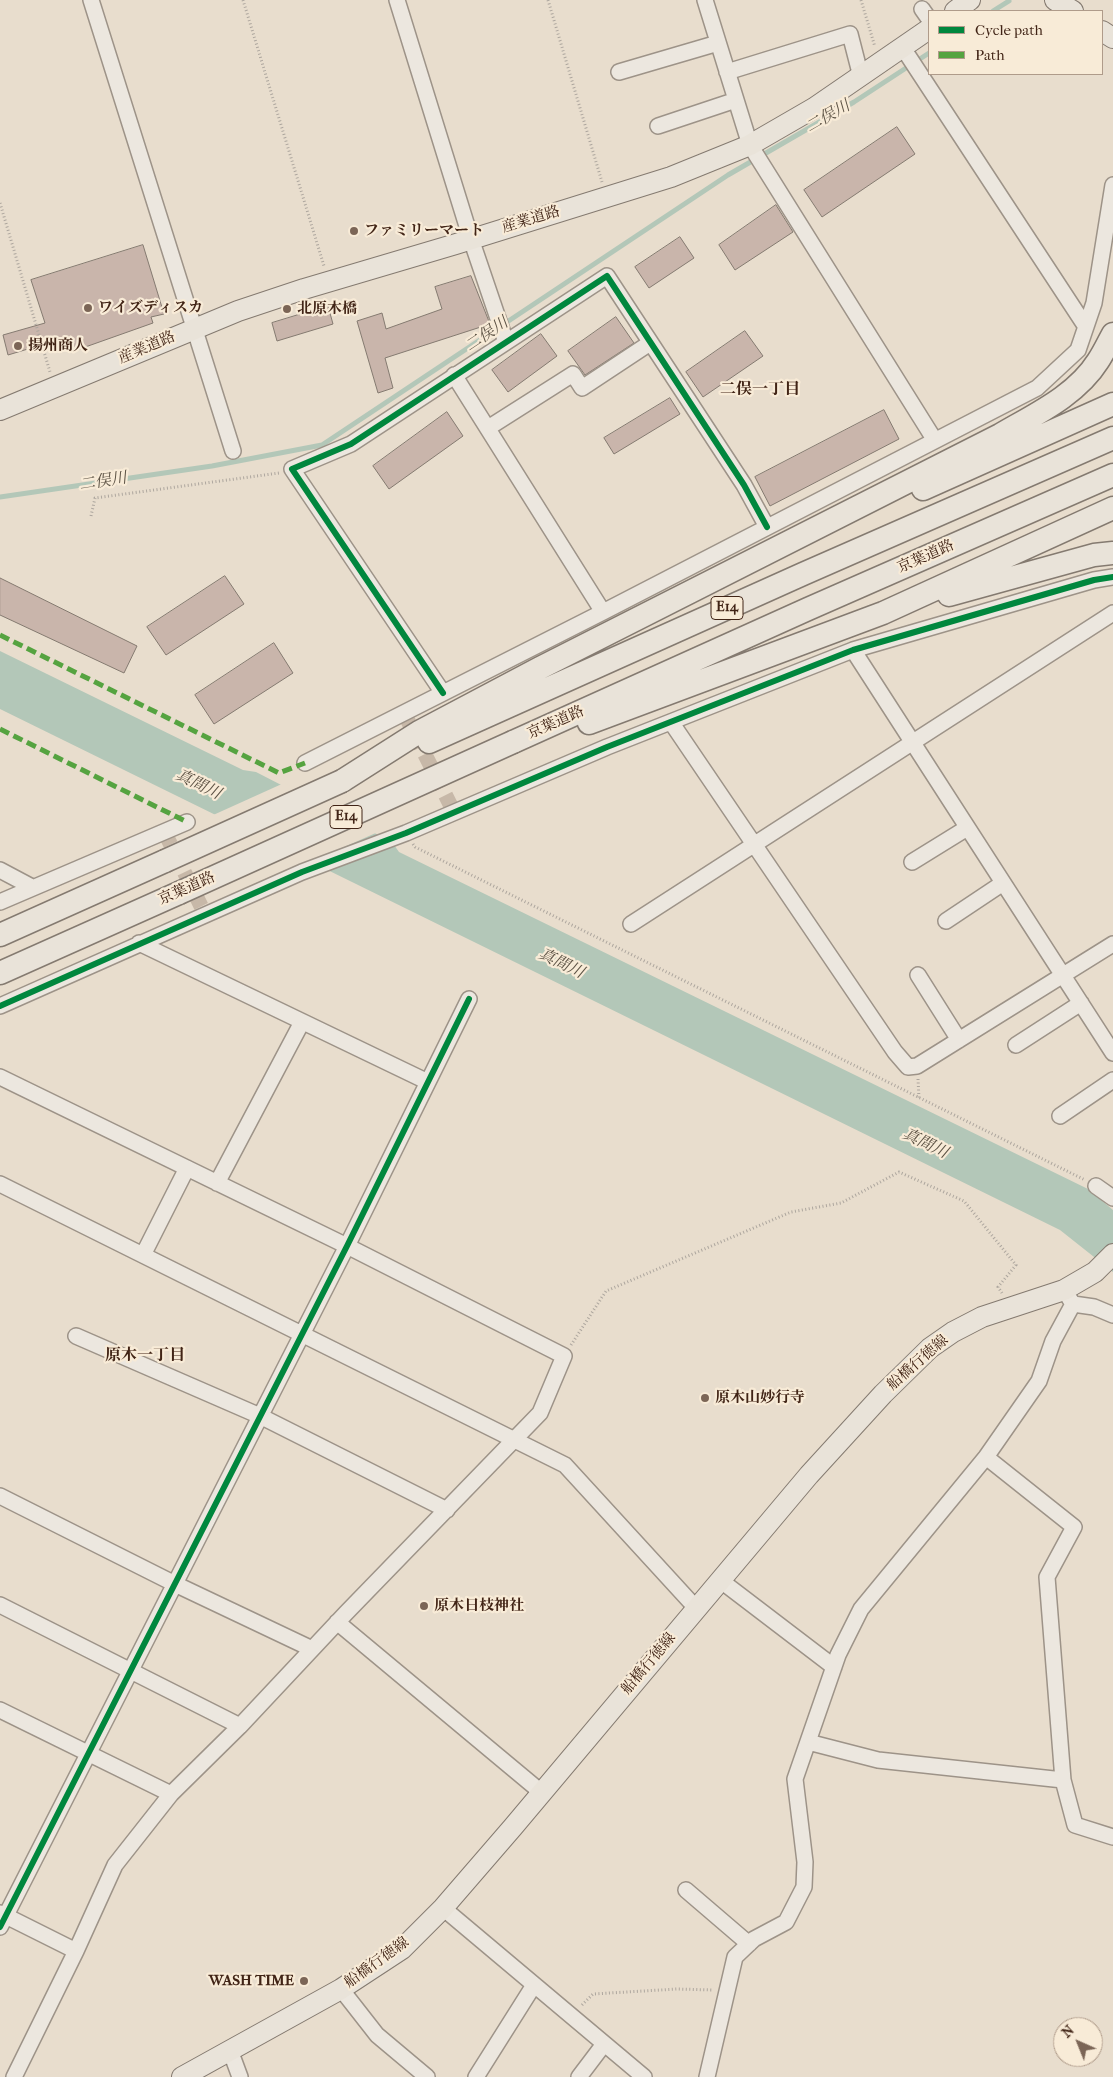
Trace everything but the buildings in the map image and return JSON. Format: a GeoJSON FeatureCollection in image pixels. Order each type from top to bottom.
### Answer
{"type":"FeatureCollection","features":[{"type":"Feature","properties":{"kind":"highway"},"geometry":{"type":"LineString","coordinates":[[342,781],[418,732],[1000,435],[1051,405],[1077,385],[1097,362],[1113,334]]}},
{"type":"Feature","properties":{"kind":"highway"},"geometry":{"type":"LineString","coordinates":[[693,590],[988,461],[1113,404]]}},
{"type":"Feature","properties":{"kind":"highway","name":"E14"},"geometry":{"type":"LineString","coordinates":[[0,936],[802,574],[1113,438]]}},
{"type":"Feature","properties":{"kind":"highway","name":"京葉道路"},"geometry":{"type":"LineString","coordinates":[[0,973],[808,609],[1113,475]]}},
{"type":"Feature","properties":{"kind":"highway"},"geometry":{"type":"LineString","coordinates":[[514,742],[582,725],[883,613],[1113,508]]}},
{"type":"Feature","properties":{"kind":"highway"},"geometry":{"type":"LineString","coordinates":[[883,613],[1094,555],[1113,553]]}},
{"type":"Feature","properties":{"kind":"main road"},"geometry":{"type":"LineString","coordinates":[[955,10],[970,0]]}},
{"type":"Feature","properties":{"kind":"main road"},"geometry":{"type":"LineString","coordinates":[[1055,0],[1071,10]]}},
{"type":"Feature","properties":{"kind":"main road","name":"産業道路"},"geometry":{"type":"LineString","coordinates":[[0,410],[238,311],[329,281],[672,177],[750,145],[861,77],[928,30]]}},
{"type":"Feature","properties":{"kind":"main road","name":"船橋行徳線"},"geometry":{"type":"LineString","coordinates":[[182,2077],[341,1989],[402,1950],[443,1908],[851,1427],[930,1348],[953,1332],[982,1317],[1010,1306],[1068,1297],[1082,1280],[1108,1260]]}},
{"type":"Feature","properties":{"kind":"street"},"geometry":{"type":"LineString","coordinates":[[91,0],[193,329],[233,451]]}},
{"type":"Feature","properties":{"kind":"street"},"geometry":{"type":"LineString","coordinates":[[397,0],[471,239],[506,342]]}},
{"type":"Feature","properties":{"kind":"street"},"geometry":{"type":"LineString","coordinates":[[705,0],[750,145],[934,439]]}},
{"type":"Feature","properties":{"kind":"street"},"geometry":{"type":"LineString","coordinates":[[727,72],[850,34],[861,77]]}},
{"type":"Feature","properties":{"kind":"street"},"geometry":{"type":"LineString","coordinates":[[619,72],[718,42]]}},
{"type":"Feature","properties":{"kind":"street"},"geometry":{"type":"LineString","coordinates":[[903,48],[1086,327]]}},
{"type":"Feature","properties":{"kind":"street"},"geometry":{"type":"LineString","coordinates":[[658,126],[736,100]]}},
{"type":"Feature","properties":{"kind":"street"},"geometry":{"type":"LineString","coordinates":[[305,763],[603,612],[934,439],[1037,388],[1078,350],[1094,303],[1113,186]]}},
{"type":"Feature","properties":{"kind":"street"},"geometry":{"type":"LineString","coordinates":[[443,693],[292,469],[351,444],[607,276],[744,485],[766,527]]}},
{"type":"Feature","properties":{"kind":"street"},"geometry":{"type":"LineString","coordinates":[[488,428],[573,374],[582,388],[650,343]]}},
{"type":"Feature","properties":{"kind":"street"},"geometry":{"type":"LineString","coordinates":[[454,376],[603,612]]}},
{"type":"Feature","properties":{"kind":"street"},"geometry":{"type":"LineString","coordinates":[[0,1006],[302,872],[407,832],[608,747],[853,650],[1094,580],[1113,577]]}},
{"type":"Feature","properties":{"kind":"street"},"geometry":{"type":"LineString","coordinates":[[631,924],[1113,612]]}},
{"type":"Feature","properties":{"kind":"street"},"geometry":{"type":"LineString","coordinates":[[853,650],[1113,1053]]}},
{"type":"Feature","properties":{"kind":"street"},"geometry":{"type":"LineString","coordinates":[[671,722],[755,843],[895,1052],[908,1067],[917,1066],[1113,944]]}},
{"type":"Feature","properties":{"kind":"street"},"geometry":{"type":"LineString","coordinates":[[0,902],[186,822]]}},
{"type":"Feature","properties":{"kind":"street"},"geometry":{"type":"LineString","coordinates":[[912,862],[967,828]]}},
{"type":"Feature","properties":{"kind":"street"},"geometry":{"type":"LineString","coordinates":[[0,870],[32,887]]}},
{"type":"Feature","properties":{"kind":"street"},"geometry":{"type":"LineString","coordinates":[[946,921],[1003,883]]}},
{"type":"Feature","properties":{"kind":"street"},"geometry":{"type":"LineString","coordinates":[[139,943],[428,1082]]}},
{"type":"Feature","properties":{"kind":"street"},"geometry":{"type":"LineString","coordinates":[[918,975],[959,1040]]}},
{"type":"Feature","properties":{"kind":"street"},"geometry":{"type":"LineString","coordinates":[[76,1951],[2,1919],[347,1246],[469,998]]}},
{"type":"Feature","properties":{"kind":"street"},"geometry":{"type":"LineString","coordinates":[[1016,1045],[1081,1003]]}},
{"type":"Feature","properties":{"kind":"street"},"geometry":{"type":"LineString","coordinates":[[217,1183],[302,1022]]}},
{"type":"Feature","properties":{"kind":"street"},"geometry":{"type":"LineString","coordinates":[[0,1077],[347,1246],[564,1356],[540,1413],[516,1440],[337,1622],[240,1726],[171,1794],[115,1865],[76,1951],[14,2077]]}},
{"type":"Feature","properties":{"kind":"street"},"geometry":{"type":"LineString","coordinates":[[1060,1116],[1113,1080]]}},
{"type":"Feature","properties":{"kind":"street"},"geometry":{"type":"LineString","coordinates":[[143,1255],[187,1168]]}},
{"type":"Feature","properties":{"kind":"street"},"geometry":{"type":"LineString","coordinates":[[0,1184],[565,1466],[696,1608]]}},
{"type":"Feature","properties":{"kind":"street"},"geometry":{"type":"LineString","coordinates":[[1096,1186],[1113,1198]]}},
{"type":"Feature","properties":{"kind":"street"},"geometry":{"type":"LineString","coordinates":[[707,2077],[736,1957],[754,1939],[786,1922],[804,1887],[805,1862],[795,1779],[834,1667],[861,1609],[986,1457],[1039,1381],[1068,1297],[1113,1315]]}},
{"type":"Feature","properties":{"kind":"street"},"geometry":{"type":"LineString","coordinates":[[76,1336],[260,1416],[447,1510]]}},
{"type":"Feature","properties":{"kind":"street"},"geometry":{"type":"LineString","coordinates":[[986,1457],[1074,1527],[1047,1577],[1063,1780],[1076,1825],[1113,1837]]}},
{"type":"Feature","properties":{"kind":"street"},"geometry":{"type":"LineString","coordinates":[[0,1496],[175,1584],[312,1649]]}},
{"type":"Feature","properties":{"kind":"street"},"geometry":{"type":"LineString","coordinates":[[720,1580],[834,1667]]}},
{"type":"Feature","properties":{"kind":"street"},"geometry":{"type":"LineString","coordinates":[[0,1605],[240,1726]]}},
{"type":"Feature","properties":{"kind":"street"},"geometry":{"type":"LineString","coordinates":[[337,1622],[541,1792]]}},
{"type":"Feature","properties":{"kind":"street"},"geometry":{"type":"LineString","coordinates":[[0,1710],[171,1794]]}},
{"type":"Feature","properties":{"kind":"street"},"geometry":{"type":"LineString","coordinates":[[808,1742],[878,1760],[1063,1780]]}},
{"type":"Feature","properties":{"kind":"street"},"geometry":{"type":"LineString","coordinates":[[686,1890],[749,1944]]}},
{"type":"Feature","properties":{"kind":"street"},"geometry":{"type":"LineString","coordinates":[[443,1908],[644,2077]]}},
{"type":"Feature","properties":{"kind":"street"},"geometry":{"type":"LineString","coordinates":[[476,2077],[534,1985]]}},
{"type":"Feature","properties":{"kind":"street"},"geometry":{"type":"LineString","coordinates":[[341,1989],[377,2035],[426,2077]]}},
{"type":"Feature","properties":{"kind":"street"},"geometry":{"type":"LineString","coordinates":[[579,2077],[604,2044]]}},
{"type":"Feature","properties":{"kind":"street"},"geometry":{"type":"LineString","coordinates":[[230,2050],[240,2077]]}},
{"type":"Feature","properties":{"kind":"path"},"geometry":{"type":"LineString","coordinates":[[243,0],[329,281]]}},
{"type":"Feature","properties":{"kind":"path"},"geometry":{"type":"LineString","coordinates":[[548,0],[607,197]]}},
{"type":"Feature","properties":{"kind":"path"},"geometry":{"type":"LineString","coordinates":[[861,0],[876,48]]}},
{"type":"Feature","properties":{"kind":"path"},"geometry":{"type":"LineString","coordinates":[[0,203],[54,387]]}},
{"type":"Feature","properties":{"kind":"path"},"geometry":{"type":"LineString","coordinates":[[91,516],[95,498],[280,473],[292,469]]}},
{"type":"Feature","properties":{"kind":"path"},"geometry":{"type":"LineString","coordinates":[[407,832],[415,848],[1096,1186]]}},
{"type":"Feature","properties":{"kind":"path"},"geometry":{"type":"LineString","coordinates":[[564,1356],[606,1291],[791,1212],[841,1203],[899,1172],[964,1201],[1016,1265],[998,1287],[1010,1306]]}},
{"type":"Feature","properties":{"kind":"path"},"geometry":{"type":"LineString","coordinates":[[570,2016],[593,1994],[677,1988],[727,1991]]}},
{"type":"Feature","properties":{"kind":"water","name":"真間川"},"geometry":{"type":"Polygon","coordinates":[[[0,651],[243,770],[256,772],[392,842],[399,852],[1088,1189],[1113,1210],[1113,1272],[1060,1230],[0,709],[0,651]]]}},
{"type":"Feature","properties":{"kind":"pier"},"geometry":{"type":"Polygon","coordinates":[[[284,783],[378,832],[306,864],[211,816],[284,783]]]}},
{"type":"Feature","properties":{"kind":"waterway","name":"二俣川"},"geometry":{"type":"LineString","coordinates":[[995,10],[1009,1]]}},
{"type":"Feature","properties":{"kind":"waterway","name":"二俣川"},"geometry":{"type":"LineString","coordinates":[[0,497],[212,466],[322,445],[728,175],[854,102],[928,54]]}},
{"type":"Feature","properties":{"kind":"tunnel"},"geometry":{"type":"LineString","coordinates":[[404,713],[454,812]]}},
{"type":"Feature","properties":{"kind":"tunnel"},"geometry":{"type":"LineString","coordinates":[[164,831],[205,914]]}},
{"type":"Feature","properties":{"kind":"marked path"},"geometry":{"type":"LineString","coordinates":[[0,635],[279,773],[305,763]]}},
{"type":"Feature","properties":{"kind":"marked path"},"geometry":{"type":"LineString","coordinates":[[0,729],[187,822]]}},
{"type":"Feature","properties":{"kind":"cycle path"},"geometry":{"type":"LineString","coordinates":[[443,693],[292,469],[351,444],[607,276],[744,485],[767,527]]}},
{"type":"Feature","properties":{"kind":"cycle path"},"geometry":{"type":"LineString","coordinates":[[0,1006],[302,872],[406,833],[607,747],[853,650],[1094,580],[1113,577]]}},
{"type":"Feature","properties":{"kind":"cycle path"},"geometry":{"type":"LineString","coordinates":[[0,1927],[347,1246],[469,999]]}},
{"type":"Feature","properties":{"kind":"place","name":"ファミリーマート"},"geometry":{"type":"Point","coordinates":[354,231]}},
{"type":"Feature","properties":{"kind":"place","name":"ワイズディスカ"},"geometry":{"type":"Point","coordinates":[88,308]}},
{"type":"Feature","properties":{"kind":"place","name":"北原木橋"},"geometry":{"type":"Point","coordinates":[287,309]}},
{"type":"Feature","properties":{"kind":"place","name":"揚州商人"},"geometry":{"type":"Point","coordinates":[18,346]}},
{"type":"Feature","properties":{"kind":"place","name":"原木山妙行寺"},"geometry":{"type":"Point","coordinates":[705,1398]}},
{"type":"Feature","properties":{"kind":"place","name":"原木日枝神社"},"geometry":{"type":"Point","coordinates":[424,1606]}},
{"type":"Feature","properties":{"kind":"place","name":"WASH TIME"},"geometry":{"type":"Point","coordinates":[304,1981]}},
{"type":"Feature","properties":{"kind":"district","name":"二俣一丁目"},"geometry":{"type":"Point","coordinates":[760,390]}},
{"type":"Feature","properties":{"kind":"district","name":"原木一丁目"},"geometry":{"type":"Point","coordinates":[145,1356]}}]}
